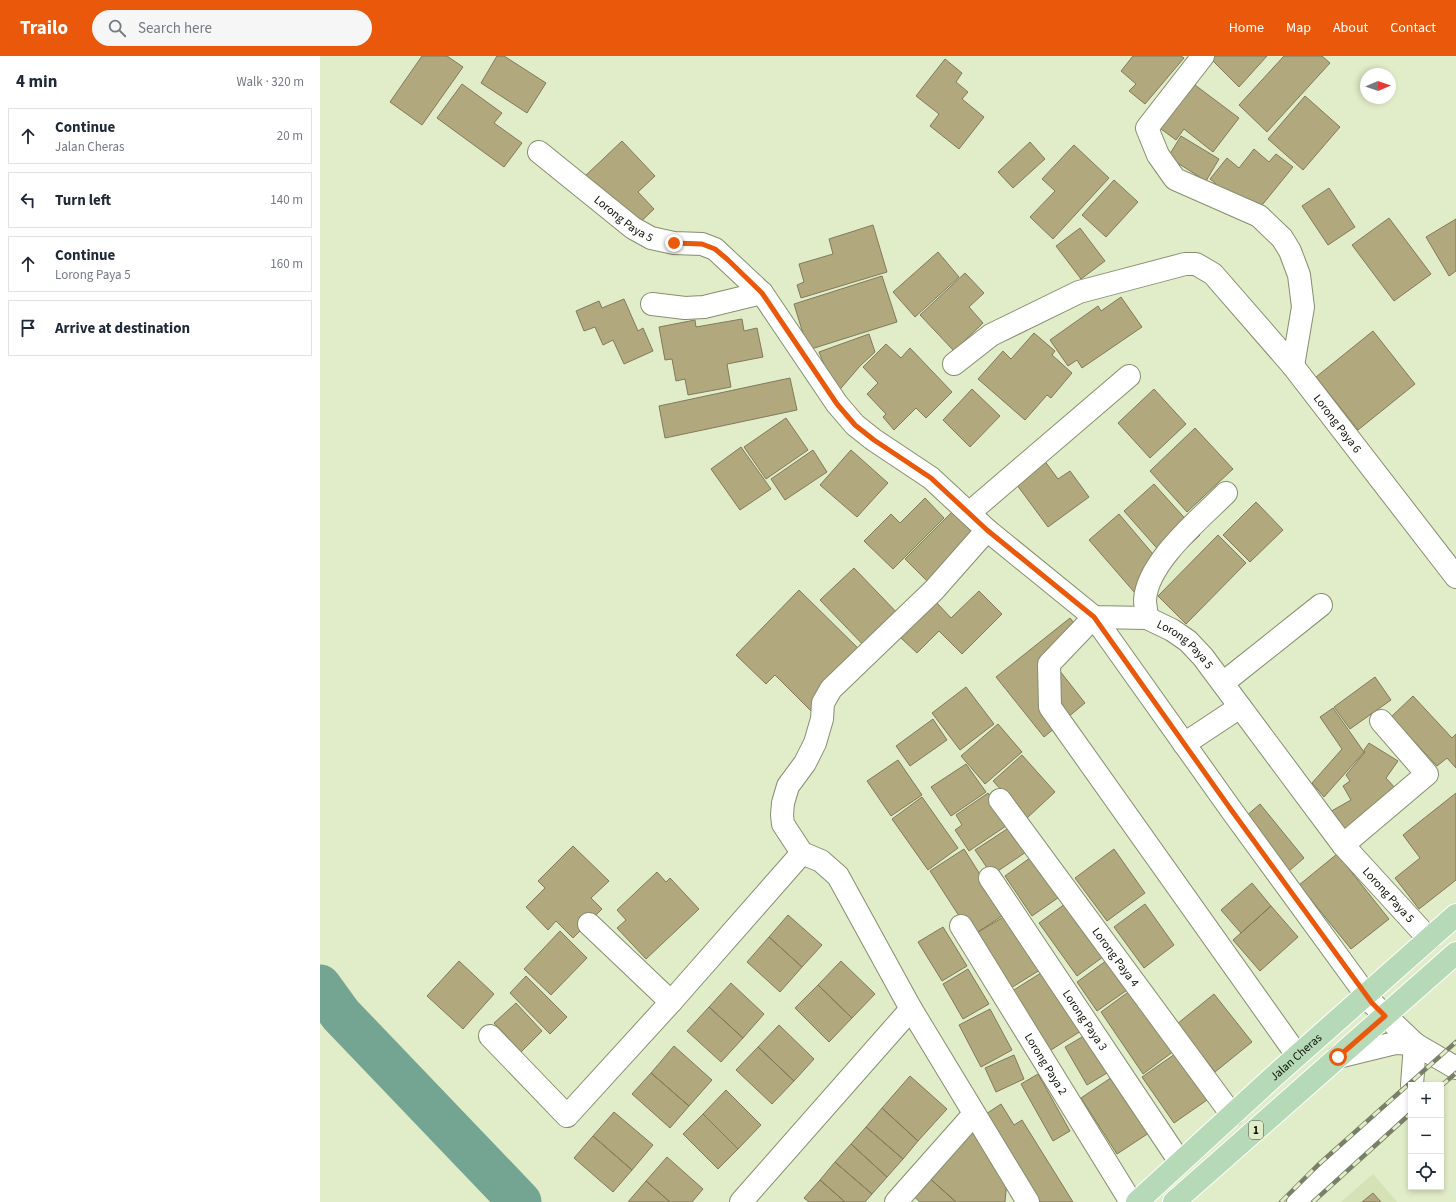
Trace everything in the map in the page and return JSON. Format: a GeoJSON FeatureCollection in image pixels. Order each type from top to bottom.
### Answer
{"type":"FeatureCollection","features":[{"type":"Feature","properties":{"kind":"main road","name":"Jalan Cheras"},"geometry":{"type":"LineString","coordinates":[[1137,1202],[1297,1055],[1456,915]]}},
{"type":"Feature","properties":{"kind":"main road","name":"1"},"geometry":{"type":"LineString","coordinates":[[1174,1202],[1456,953]]}},
{"type":"Feature","properties":{"kind":"street"},"geometry":{"type":"LineString","coordinates":[[1203,56],[1147,128],[1158,155],[1174,179],[1259,216],[1282,238],[1290,251],[1299,275],[1303,307],[1293,366]]}},
{"type":"Feature","properties":{"kind":"street","name":"Lorong Paya 5"},"geometry":{"type":"LineString","coordinates":[[539,152],[633,228],[650,238],[674,243],[702,244],[715,249],[762,293],[837,404],[855,425],[874,440],[931,478],[987,530],[1094,617],[1147,618],[1172,630],[1188,641],[1204,657],[1343,845],[1429,939]]}},
{"type":"Feature","properties":{"kind":"street","name":"Lorong Paya 6"},"geometry":{"type":"LineString","coordinates":[[954,364],[990,335],[1079,292],[1185,264],[1196,264],[1213,274],[1293,366],[1456,577]]}},
{"type":"Feature","properties":{"kind":"street"},"geometry":{"type":"LineString","coordinates":[[652,304],[684,308],[704,307],[762,293]]}},
{"type":"Feature","properties":{"kind":"street"},"geometry":{"type":"LineString","coordinates":[[969,514],[1129,376]]}},
{"type":"Feature","properties":{"kind":"street"},"geometry":{"type":"LineString","coordinates":[[1147,618],[1145,600],[1149,581],[1160,561],[1226,493]]}},
{"type":"Feature","properties":{"kind":"street"},"geometry":{"type":"LineString","coordinates":[[987,530],[934,590],[831,689],[823,704],[822,719],[815,743],[805,763],[788,786],[783,803],[783,824],[802,853],[821,861],[838,876],[911,1009],[1028,1202]]}},
{"type":"Feature","properties":{"kind":"street"},"geometry":{"type":"LineString","coordinates":[[1222,683],[1321,605]]}},
{"type":"Feature","properties":{"kind":"street"},"geometry":{"type":"LineString","coordinates":[[1297,1055],[1050,707],[1049,664],[1094,617],[1184,744],[1366,994],[1385,1016],[1415,1044],[1456,1068]]}},
{"type":"Feature","properties":{"kind":"street"},"geometry":{"type":"LineString","coordinates":[[1184,744],[1240,707]]}},
{"type":"Feature","properties":{"kind":"street"},"geometry":{"type":"LineString","coordinates":[[1343,845],[1427,774],[1381,721]]}},
{"type":"Feature","properties":{"kind":"street","name":"Lorong Paya 4"},"geometry":{"type":"LineString","coordinates":[[1000,800],[1232,1114]]}},
{"type":"Feature","properties":{"kind":"street"},"geometry":{"type":"LineString","coordinates":[[490,1036],[567,1116],[671,1002],[802,853]]}},
{"type":"Feature","properties":{"kind":"street","name":"Lorong Paya 3"},"geometry":{"type":"LineString","coordinates":[[990,878],[1180,1162]]}},
{"type":"Feature","properties":{"kind":"street"},"geometry":{"type":"LineString","coordinates":[[589,924],[671,1002]]}},
{"type":"Feature","properties":{"kind":"street","name":"Lorong Paya 2"},"geometry":{"type":"LineString","coordinates":[[961,926],[1131,1202]]}},
{"type":"Feature","properties":{"kind":"street"},"geometry":{"type":"LineString","coordinates":[[741,1202],[911,1009]]}},
{"type":"Feature","properties":{"kind":"street"},"geometry":{"type":"LineString","coordinates":[[1338,1057],[1395,1043],[1415,1044]]}},
{"type":"Feature","properties":{"kind":"street"},"geometry":{"type":"LineString","coordinates":[[1412,1082],[1415,1044]]}},
{"type":"Feature","properties":{"kind":"street"},"geometry":{"type":"LineString","coordinates":[[1298,1202],[1408,1098]]}},
{"type":"Feature","properties":{"kind":"street"},"geometry":{"type":"LineString","coordinates":[[896,1202],[974,1114]]}},
{"type":"Feature","properties":{"kind":"shaded area"},"geometry":{"type":"Polygon","coordinates":[[[1373,1174],[1397,1202],[1341,1202],[1373,1174]]]}},
{"type":"Feature","properties":{"kind":"building"},"geometry":{"type":"Polygon","coordinates":[[[422,56],[447,56],[463,67],[422,125],[390,102],[422,56]]]}},
{"type":"Feature","properties":{"kind":"building"},"geometry":{"type":"Polygon","coordinates":[[[497,56],[504,56],[546,83],[527,113],[481,83],[497,56]]]}},
{"type":"Feature","properties":{"kind":"building"},"geometry":{"type":"Polygon","coordinates":[[[1133,56],[1181,56],[1184,58],[1145,104],[1129,91],[1136,84],[1121,71],[1133,56]]]}},
{"type":"Feature","properties":{"kind":"building"},"geometry":{"type":"Polygon","coordinates":[[[1208,56],[1267,56],[1239,87],[1208,56]]]}},
{"type":"Feature","properties":{"kind":"building"},"geometry":{"type":"Polygon","coordinates":[[[1284,56],[1322,56],[1330,63],[1267,132],[1239,105],[1284,56]]]}},
{"type":"Feature","properties":{"kind":"building"},"geometry":{"type":"Polygon","coordinates":[[[945,59],[962,73],[956,82],[968,92],[962,99],[984,117],[959,149],[930,126],[939,114],[916,96],[945,59]]]}},
{"type":"Feature","properties":{"kind":"building"},"geometry":{"type":"Polygon","coordinates":[[[1191,82],[1239,118],[1213,152],[1184,129],[1176,140],[1157,126],[1191,82]]]}},
{"type":"Feature","properties":{"kind":"building"},"geometry":{"type":"Polygon","coordinates":[[[462,84],[502,113],[494,123],[522,143],[504,167],[437,118],[462,84]]]}},
{"type":"Feature","properties":{"kind":"building"},"geometry":{"type":"Polygon","coordinates":[[[1305,96],[1340,127],[1303,170],[1268,139],[1305,96]]]}},
{"type":"Feature","properties":{"kind":"building"},"geometry":{"type":"Polygon","coordinates":[[[1181,136],[1219,159],[1206,181],[1168,157],[1181,136]]]}},
{"type":"Feature","properties":{"kind":"building"},"geometry":{"type":"Polygon","coordinates":[[[622,141],[655,176],[638,192],[654,209],[632,230],[584,177],[622,141]]]}},
{"type":"Feature","properties":{"kind":"building"},"geometry":{"type":"Polygon","coordinates":[[[1030,142],[1045,159],[1013,188],[998,172],[1030,142]]]}},
{"type":"Feature","properties":{"kind":"building"},"geometry":{"type":"Polygon","coordinates":[[[1074,145],[1109,178],[1053,239],[1030,217],[1055,191],[1042,179],[1074,145]]]}},
{"type":"Feature","properties":{"kind":"building"},"geometry":{"type":"Polygon","coordinates":[[[1254,149],[1269,162],[1276,154],[1293,167],[1254,215],[1210,179],[1227,158],[1239,168],[1254,149]]]}},
{"type":"Feature","properties":{"kind":"building"},"geometry":{"type":"Polygon","coordinates":[[[1114,180],[1138,202],[1106,237],[1082,215],[1114,180]]]}},
{"type":"Feature","properties":{"kind":"building"},"geometry":{"type":"Polygon","coordinates":[[[1329,188],[1355,227],[1328,245],[1302,206],[1329,188]]]}},
{"type":"Feature","properties":{"kind":"building"},"geometry":{"type":"Polygon","coordinates":[[[1389,218],[1431,274],[1394,301],[1352,245],[1389,218]]]}},
{"type":"Feature","properties":{"kind":"building"},"geometry":{"type":"Polygon","coordinates":[[[1456,219],[1456,271],[1449,276],[1426,237],[1456,219]]]}},
{"type":"Feature","properties":{"kind":"building"},"geometry":{"type":"Polygon","coordinates":[[[873,225],[887,272],[801,298],[797,285],[804,282],[799,264],[833,254],[829,239],[873,225]]]}},
{"type":"Feature","properties":{"kind":"building"},"geometry":{"type":"Polygon","coordinates":[[[1080,228],[1105,261],[1081,279],[1056,246],[1080,228]]]}},
{"type":"Feature","properties":{"kind":"building"},"geometry":{"type":"Polygon","coordinates":[[[938,252],[959,277],[915,317],[893,292],[938,252]]]}},
{"type":"Feature","properties":{"kind":"building"},"geometry":{"type":"Polygon","coordinates":[[[965,273],[984,293],[969,307],[983,323],[954,351],[920,315],[965,273]]]}},
{"type":"Feature","properties":{"kind":"building"},"geometry":{"type":"Polygon","coordinates":[[[882,276],[897,322],[808,350],[794,304],[882,276]]]}},
{"type":"Feature","properties":{"kind":"building"},"geometry":{"type":"Polygon","coordinates":[[[1121,297],[1142,327],[1082,368],[1077,360],[1068,366],[1050,340],[1098,306],[1101,311],[1121,297]]]}},
{"type":"Feature","properties":{"kind":"building"},"geometry":{"type":"Polygon","coordinates":[[[624,299],[638,331],[643,328],[653,351],[624,364],[613,340],[603,345],[595,327],[584,331],[576,311],[599,301],[602,308],[624,299]]]}},
{"type":"Feature","properties":{"kind":"building"},"geometry":{"type":"Polygon","coordinates":[[[742,319],[744,331],[757,328],[763,357],[727,364],[731,387],[688,395],[685,379],[676,381],[672,359],[665,360],[659,327],[695,320],[696,327],[742,319]]]}},
{"type":"Feature","properties":{"kind":"building"},"geometry":{"type":"Polygon","coordinates":[[[1373,331],[1415,384],[1358,430],[1316,377],[1373,331]]]}},
{"type":"Feature","properties":{"kind":"building"},"geometry":{"type":"Polygon","coordinates":[[[1034,333],[1055,351],[1052,355],[1072,373],[1051,398],[1047,395],[1025,420],[978,379],[1003,351],[1011,359],[1034,333]]]}},
{"type":"Feature","properties":{"kind":"building"},"geometry":{"type":"Polygon","coordinates":[[[869,334],[875,352],[860,366],[836,394],[819,352],[869,334]]]}},
{"type":"Feature","properties":{"kind":"building"},"geometry":{"type":"Polygon","coordinates":[[[886,344],[901,358],[910,348],[952,392],[926,418],[916,408],[894,430],[883,417],[886,414],[867,394],[878,383],[863,367],[886,344]]]}},
{"type":"Feature","properties":{"kind":"building"},"geometry":{"type":"Polygon","coordinates":[[[790,378],[797,410],[665,438],[659,406],[790,378]]]}},
{"type":"Feature","properties":{"kind":"building"},"geometry":{"type":"Polygon","coordinates":[[[972,389],[1000,416],[970,447],[943,420],[972,389]]]}},
{"type":"Feature","properties":{"kind":"building"},"geometry":{"type":"Polygon","coordinates":[[[1154,389],[1186,424],[1150,458],[1118,423],[1154,389]]]}},
{"type":"Feature","properties":{"kind":"building"},"geometry":{"type":"Polygon","coordinates":[[[786,418],[808,450],[766,479],[744,447],[786,418]]]}},
{"type":"Feature","properties":{"kind":"building"},"geometry":{"type":"Polygon","coordinates":[[[1195,428],[1233,469],[1187,512],[1150,471],[1195,428]]]}},
{"type":"Feature","properties":{"kind":"building"},"geometry":{"type":"Polygon","coordinates":[[[741,447],[771,489],[740,510],[711,469],[741,447]]]}},
{"type":"Feature","properties":{"kind":"building"},"geometry":{"type":"Polygon","coordinates":[[[813,450],[827,472],[785,500],[771,479],[813,450]]]}},
{"type":"Feature","properties":{"kind":"building"},"geometry":{"type":"Polygon","coordinates":[[[851,450],[888,483],[857,517],[820,485],[851,450]]]}},
{"type":"Feature","properties":{"kind":"building"},"geometry":{"type":"Polygon","coordinates":[[[1044,460],[1058,479],[1070,471],[1089,497],[1048,527],[1014,481],[1044,460]]]}},
{"type":"Feature","properties":{"kind":"building"},"geometry":{"type":"Polygon","coordinates":[[[1154,484],[1200,535],[1170,563],[1124,511],[1154,484]]]}},
{"type":"Feature","properties":{"kind":"building"},"geometry":{"type":"Polygon","coordinates":[[[925,498],[944,518],[893,569],[864,541],[891,514],[900,523],[925,498]]]}},
{"type":"Feature","properties":{"kind":"building"},"geometry":{"type":"Polygon","coordinates":[[[1256,502],[1283,530],[1250,562],[1223,535],[1256,502]]]}},
{"type":"Feature","properties":{"kind":"building"},"geometry":{"type":"Polygon","coordinates":[[[952,512],[980,540],[933,587],[905,559],[952,512]]]}},
{"type":"Feature","properties":{"kind":"building"},"geometry":{"type":"Polygon","coordinates":[[[1119,514],[1164,567],[1135,593],[1089,540],[1119,514]]]}},
{"type":"Feature","properties":{"kind":"building"},"geometry":{"type":"Polygon","coordinates":[[[1218,535],[1246,563],[1186,624],[1158,596],[1218,535]]]}},
{"type":"Feature","properties":{"kind":"building"},"geometry":{"type":"Polygon","coordinates":[[[854,568],[903,619],[870,652],[820,600],[854,568]]]}},
{"type":"Feature","properties":{"kind":"building"},"geometry":{"type":"Polygon","coordinates":[[[799,590],[867,657],[813,713],[775,675],[766,684],[736,655],[799,590]]]}},
{"type":"Feature","properties":{"kind":"building"},"geometry":{"type":"Polygon","coordinates":[[[979,591],[1002,614],[962,654],[939,631],[917,653],[901,638],[936,602],[951,618],[979,591]]]}},
{"type":"Feature","properties":{"kind":"building"},"geometry":{"type":"Polygon","coordinates":[[[1070,618],[1083,635],[1052,661],[1085,703],[1044,737],[996,677],[1070,618]]]}},
{"type":"Feature","properties":{"kind":"building"},"geometry":{"type":"Polygon","coordinates":[[[1375,677],[1391,700],[1350,729],[1334,707],[1375,677]]]}},
{"type":"Feature","properties":{"kind":"building"},"geometry":{"type":"Polygon","coordinates":[[[966,687],[994,724],[960,750],[932,713],[966,687]]]}},
{"type":"Feature","properties":{"kind":"building"},"geometry":{"type":"Polygon","coordinates":[[[1413,696],[1452,738],[1456,734],[1456,768],[1447,758],[1437,766],[1391,717],[1413,696]]]}},
{"type":"Feature","properties":{"kind":"building"},"geometry":{"type":"Polygon","coordinates":[[[1333,708],[1364,752],[1324,797],[1312,783],[1342,749],[1320,717],[1333,708]]]}},
{"type":"Feature","properties":{"kind":"building"},"geometry":{"type":"Polygon","coordinates":[[[933,719],[947,740],[910,766],[896,746],[933,719]]]}},
{"type":"Feature","properties":{"kind":"building"},"geometry":{"type":"Polygon","coordinates":[[[998,724],[1022,752],[985,784],[961,756],[998,724]]]}},
{"type":"Feature","properties":{"kind":"building"},"geometry":{"type":"Polygon","coordinates":[[[1369,743],[1398,761],[1386,778],[1396,789],[1343,834],[1328,813],[1351,800],[1343,786],[1350,781],[1346,775],[1365,752],[1364,750],[1369,743]]]}},
{"type":"Feature","properties":{"kind":"building"},"geometry":{"type":"Polygon","coordinates":[[[1022,755],[1055,792],[1027,818],[993,781],[1022,755]]]}},
{"type":"Feature","properties":{"kind":"building"},"geometry":{"type":"Polygon","coordinates":[[[898,760],[922,795],[891,816],[867,781],[898,760]]]}},
{"type":"Feature","properties":{"kind":"building"},"geometry":{"type":"Polygon","coordinates":[[[966,764],[986,792],[951,816],[931,787],[966,764]]]}},
{"type":"Feature","properties":{"kind":"building"},"geometry":{"type":"Polygon","coordinates":[[[988,793],[1009,824],[969,851],[955,830],[962,825],[956,815],[988,793]]]}},
{"type":"Feature","properties":{"kind":"building"},"geometry":{"type":"Polygon","coordinates":[[[1456,793],[1456,880],[1419,909],[1395,878],[1420,858],[1403,835],[1456,793]]]}},
{"type":"Feature","properties":{"kind":"building"},"geometry":{"type":"Polygon","coordinates":[[[922,797],[958,848],[928,870],[892,819],[922,797]]]}},
{"type":"Feature","properties":{"kind":"building"},"geometry":{"type":"Polygon","coordinates":[[[1260,804],[1304,858],[1289,871],[1245,817],[1260,804]]]}},
{"type":"Feature","properties":{"kind":"building"},"geometry":{"type":"Polygon","coordinates":[[[1013,825],[1029,850],[992,875],[975,850],[1013,825]]]}},
{"type":"Feature","properties":{"kind":"building"},"geometry":{"type":"Polygon","coordinates":[[[573,846],[609,881],[591,898],[602,909],[573,938],[556,921],[548,930],[526,907],[545,888],[538,881],[573,846]]]}},
{"type":"Feature","properties":{"kind":"building"},"geometry":{"type":"Polygon","coordinates":[[[964,849],[1005,914],[972,936],[930,871],[964,849]]]}},
{"type":"Feature","properties":{"kind":"building"},"geometry":{"type":"Polygon","coordinates":[[[1114,849],[1145,893],[1107,921],[1075,878],[1114,849]]]}},
{"type":"Feature","properties":{"kind":"building"},"geometry":{"type":"Polygon","coordinates":[[[1337,854],[1389,919],[1351,949],[1299,885],[1337,854]]]}},
{"type":"Feature","properties":{"kind":"building"},"geometry":{"type":"Polygon","coordinates":[[[1034,855],[1062,895],[1032,916],[1005,876],[1034,855]]]}},
{"type":"Feature","properties":{"kind":"building"},"geometry":{"type":"Polygon","coordinates":[[[657,872],[666,882],[670,878],[699,909],[646,959],[617,928],[626,920],[617,910],[657,872]]]}},
{"type":"Feature","properties":{"kind":"building"},"geometry":{"type":"Polygon","coordinates":[[[1252,883],[1271,906],[1241,933],[1221,910],[1252,883]]]}},
{"type":"Feature","properties":{"kind":"building"},"geometry":{"type":"Polygon","coordinates":[[[1069,901],[1107,954],[1077,976],[1039,923],[1069,901]]]}},
{"type":"Feature","properties":{"kind":"building"},"geometry":{"type":"Polygon","coordinates":[[[1145,904],[1174,945],[1144,968],[1114,927],[1145,904]]]}},
{"type":"Feature","properties":{"kind":"building"},"geometry":{"type":"Polygon","coordinates":[[[1271,906],[1298,937],[1260,971],[1233,940],[1271,906]]]}},
{"type":"Feature","properties":{"kind":"building"},"geometry":{"type":"Polygon","coordinates":[[[788,915],[822,945],[802,967],[769,937],[788,915]]]}},
{"type":"Feature","properties":{"kind":"building"},"geometry":{"type":"Polygon","coordinates":[[[1007,915],[1040,970],[1006,991],[973,935],[1007,915]]]}},
{"type":"Feature","properties":{"kind":"building"},"geometry":{"type":"Polygon","coordinates":[[[943,927],[967,966],[942,981],[918,942],[943,927]]]}},
{"type":"Feature","properties":{"kind":"building"},"geometry":{"type":"Polygon","coordinates":[[[560,931],[587,958],[551,995],[524,969],[560,931]]]}},
{"type":"Feature","properties":{"kind":"building"},"geometry":{"type":"Polygon","coordinates":[[[769,937],[802,967],[780,992],[747,962],[769,937]]]}},
{"type":"Feature","properties":{"kind":"building"},"geometry":{"type":"Polygon","coordinates":[[[1110,958],[1130,988],[1097,1011],[1077,982],[1110,958]]]}},
{"type":"Feature","properties":{"kind":"building"},"geometry":{"type":"Polygon","coordinates":[[[459,961],[494,994],[463,1029],[427,996],[459,961]]]}},
{"type":"Feature","properties":{"kind":"building"},"geometry":{"type":"Polygon","coordinates":[[[841,961],[875,994],[852,1018],[818,985],[841,961]]]}},
{"type":"Feature","properties":{"kind":"building"},"geometry":{"type":"Polygon","coordinates":[[[968,969],[989,1004],[963,1019],[943,984],[968,969]]]}},
{"type":"Feature","properties":{"kind":"building"},"geometry":{"type":"Polygon","coordinates":[[[1044,971],[1081,1031],[1043,1055],[1006,995],[1044,971]]]}},
{"type":"Feature","properties":{"kind":"building"},"geometry":{"type":"Polygon","coordinates":[[[526,976],[567,1017],[550,1034],[510,993],[526,976]]]}},
{"type":"Feature","properties":{"kind":"building"},"geometry":{"type":"Polygon","coordinates":[[[731,983],[764,1014],[743,1038],[709,1007],[731,983]]]}},
{"type":"Feature","properties":{"kind":"building"},"geometry":{"type":"Polygon","coordinates":[[[818,985],[852,1018],[829,1042],[795,1008],[818,985]]]}},
{"type":"Feature","properties":{"kind":"building"},"geometry":{"type":"Polygon","coordinates":[[[1131,990],[1174,1051],[1143,1074],[1101,1012],[1131,990]]]}},
{"type":"Feature","properties":{"kind":"building"},"geometry":{"type":"Polygon","coordinates":[[[1214,994],[1252,1042],[1215,1072],[1177,1024],[1214,994]]]}},
{"type":"Feature","properties":{"kind":"building"},"geometry":{"type":"Polygon","coordinates":[[[516,1003],[542,1031],[521,1052],[494,1023],[516,1003]]]}},
{"type":"Feature","properties":{"kind":"building"},"geometry":{"type":"Polygon","coordinates":[[[709,1007],[743,1038],[721,1062],[687,1031],[709,1007]]]}},
{"type":"Feature","properties":{"kind":"building"},"geometry":{"type":"Polygon","coordinates":[[[990,1009],[1012,1050],[981,1067],[959,1025],[990,1009]]]}},
{"type":"Feature","properties":{"kind":"building"},"geometry":{"type":"Polygon","coordinates":[[[779,1025],[814,1059],[794,1081],[758,1047],[779,1025]]]}},
{"type":"Feature","properties":{"kind":"building"},"geometry":{"type":"Polygon","coordinates":[[[1089,1033],[1112,1070],[1087,1085],[1065,1047],[1089,1033]]]}},
{"type":"Feature","properties":{"kind":"building"},"geometry":{"type":"Polygon","coordinates":[[[674,1046],[712,1080],[689,1106],[651,1073],[674,1046]]]}},
{"type":"Feature","properties":{"kind":"building"},"geometry":{"type":"Polygon","coordinates":[[[758,1047],[794,1081],[772,1104],[736,1070],[758,1047]]]}},
{"type":"Feature","properties":{"kind":"building"},"geometry":{"type":"Polygon","coordinates":[[[1175,1054],[1207,1100],[1174,1123],[1142,1077],[1175,1054]]]}},
{"type":"Feature","properties":{"kind":"building"},"geometry":{"type":"Polygon","coordinates":[[[1014,1055],[1024,1079],[996,1092],[985,1068],[1014,1055]]]}},
{"type":"Feature","properties":{"kind":"building"},"geometry":{"type":"Polygon","coordinates":[[[651,1073],[689,1106],[670,1128],[632,1094],[651,1073]]]}},
{"type":"Feature","properties":{"kind":"building"},"geometry":{"type":"Polygon","coordinates":[[[1118,1073],[1155,1129],[1117,1154],[1081,1098],[1118,1073]]]}},
{"type":"Feature","properties":{"kind":"building"},"geometry":{"type":"Polygon","coordinates":[[[1038,1074],[1070,1131],[1053,1141],[1021,1084],[1038,1074]]]}},
{"type":"Feature","properties":{"kind":"building"},"geometry":{"type":"Polygon","coordinates":[[[910,1076],[947,1109],[918,1141],[882,1108],[910,1076]]]}},
{"type":"Feature","properties":{"kind":"building"},"geometry":{"type":"Polygon","coordinates":[[[726,1090],[761,1125],[738,1149],[703,1114],[726,1090]]]}},
{"type":"Feature","properties":{"kind":"building"},"geometry":{"type":"Polygon","coordinates":[[[1001,1104],[1014,1125],[1022,1120],[1073,1202],[1040,1202],[986,1114],[1001,1104]]]}},
{"type":"Feature","properties":{"kind":"building"},"geometry":{"type":"Polygon","coordinates":[[[882,1108],[918,1141],[903,1159],[866,1127],[882,1108]]]}},
{"type":"Feature","properties":{"kind":"building"},"geometry":{"type":"Polygon","coordinates":[[[614,1112],[653,1145],[632,1170],[593,1136],[614,1112]]]}},
{"type":"Feature","properties":{"kind":"building"},"geometry":{"type":"Polygon","coordinates":[[[703,1114],[738,1149],[718,1169],[683,1134],[703,1114]]]}},
{"type":"Feature","properties":{"kind":"building"},"geometry":{"type":"Polygon","coordinates":[[[866,1127],[903,1159],[887,1177],[851,1144],[866,1127]]]}},
{"type":"Feature","properties":{"kind":"building"},"geometry":{"type":"Polygon","coordinates":[[[969,1129],[981,1132],[1007,1180],[1005,1202],[956,1202],[926,1175],[969,1129]]]}},
{"type":"Feature","properties":{"kind":"building"},"geometry":{"type":"Polygon","coordinates":[[[593,1136],[632,1170],[613,1192],[574,1158],[593,1136]]]}},
{"type":"Feature","properties":{"kind":"building"},"geometry":{"type":"Polygon","coordinates":[[[851,1144],[887,1177],[872,1194],[835,1162],[851,1144]]]}},
{"type":"Feature","properties":{"kind":"building"},"geometry":{"type":"Polygon","coordinates":[[[667,1157],[703,1189],[692,1202],[670,1202],[646,1181],[667,1157]]]}},
{"type":"Feature","properties":{"kind":"building"},"geometry":{"type":"Polygon","coordinates":[[[835,1162],[872,1194],[865,1202],[845,1202],[820,1180],[835,1162]]]}},
{"type":"Feature","properties":{"kind":"building"},"geometry":{"type":"Polygon","coordinates":[[[926,1175],[956,1202],[920,1202],[910,1193],[926,1175]]]}},
{"type":"Feature","properties":{"kind":"building"},"geometry":{"type":"Polygon","coordinates":[[[820,1180],[845,1202],[809,1202],[804,1198],[820,1180]]]}},
{"type":"Feature","properties":{"kind":"building"},"geometry":{"type":"Polygon","coordinates":[[[646,1181],[670,1202],[628,1202],[646,1181]]]}},
{"type":"Feature","properties":{"kind":"building"},"geometry":{"type":"Polygon","coordinates":[[[1373,1193],[1381,1202],[1362,1202],[1373,1193]]]}},
{"type":"Feature","properties":{"kind":"waterway"},"geometry":{"type":"LineString","coordinates":[[320,986],[341,1015],[520,1202]]}},
{"type":"Feature","properties":{"kind":"railway"},"geometry":{"type":"LineString","coordinates":[[1281,1202],[1318,1165],[1456,1042]]}},
{"type":"Feature","properties":{"kind":"railway"},"geometry":{"type":"LineString","coordinates":[[1444,1083],[1456,1073]]}},
{"type":"Feature","properties":{"kind":"railway"},"geometry":{"type":"LineString","coordinates":[[1313,1202],[1408,1116]]}},
{"type":"Feature","properties":{"kind":"route"},"geometry":{"type":"LineString","coordinates":[[674,243],[702,244],[715,249],[727,259],[762,293],[837,404],[855,425],[874,440],[931,478],[987,530],[1094,617],[1232,811],[1372,1003],[1385,1016],[1338,1057]]}}]}
